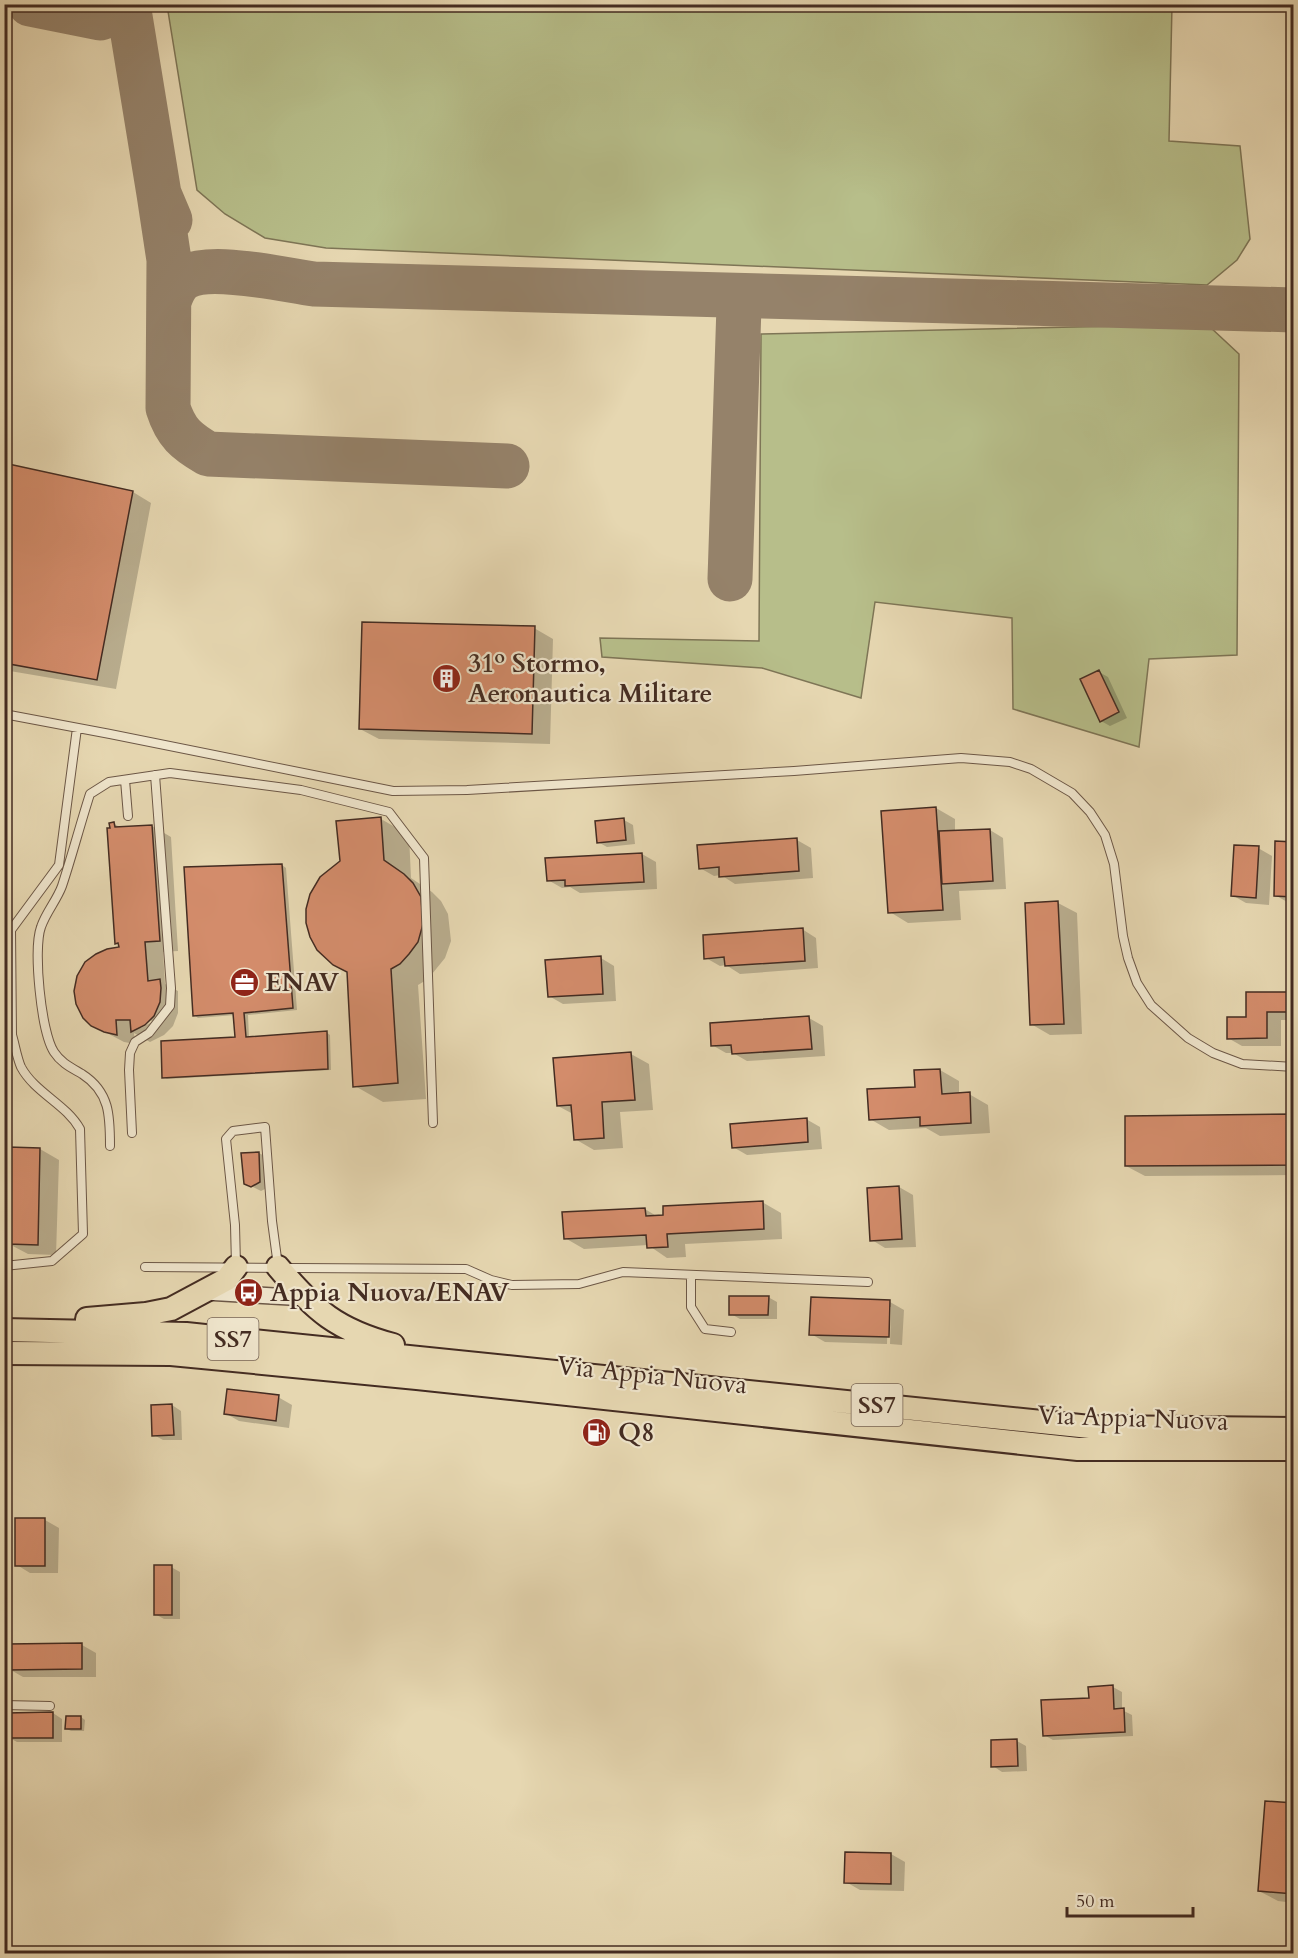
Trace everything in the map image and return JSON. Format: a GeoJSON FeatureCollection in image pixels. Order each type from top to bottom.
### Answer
{"type":"FeatureCollection","features":[{"type":"Feature","properties":{"kind":"main road"},"geometry":{"type":"LineString","coordinates":[[4,1329],[161,1312],[227,1279],[236,1267]]}},
{"type":"Feature","properties":{"kind":"main road"},"geometry":{"type":"LineString","coordinates":[[278,1267],[334,1323],[401,1348],[461,1362]]}},
{"type":"Feature","properties":{"kind":"main road","name":"Via Appia Nuova"},"geometry":{"type":"LineString","coordinates":[[4,1329],[186,1334],[1090,1427],[1293,1429]]}},
{"type":"Feature","properties":{"kind":"main road","name":"Via Appia Nuova"},"geometry":{"type":"LineString","coordinates":[[4,1353],[171,1354],[1078,1449],[1293,1449]]}},
{"type":"Feature","properties":{"kind":"street"},"geometry":{"type":"LineString","coordinates":[[202,1292],[307,1298]]}},
{"type":"Feature","properties":{"kind":"lane"},"geometry":{"type":"LineString","coordinates":[[4,714],[393,791],[467,790],[961,759],[1010,762],[1031,769],[1072,793],[1090,812],[1105,835],[1114,864],[1128,958],[1137,983],[1151,1005],[1188,1038],[1213,1053],[1242,1064],[1293,1067]]}},
{"type":"Feature","properties":{"kind":"lane"},"geometry":{"type":"LineString","coordinates":[[4,1266],[52,1261],[83,1234],[80,1129],[75,1119],[45,1094],[21,1067],[12,1035],[11,930],[58,865],[77,728]]}},
{"type":"Feature","properties":{"kind":"lane"},"geometry":{"type":"LineString","coordinates":[[110,1146],[110,1119],[104,1096],[96,1085],[83,1074],[68,1067],[54,1053],[45,1033],[38,942],[41,927],[61,889],[90,794],[109,782],[170,773],[301,790],[389,812],[424,858],[433,1123]]}},
{"type":"Feature","properties":{"kind":"lane"},"geometry":{"type":"LineString","coordinates":[[132,1133],[130,1053],[135,1042],[149,1033],[170,1006],[171,988],[155,775]]}},
{"type":"Feature","properties":{"kind":"lane"},"geometry":{"type":"LineString","coordinates":[[125,780],[128,816]]}},
{"type":"Feature","properties":{"kind":"lane"},"geometry":{"type":"LineString","coordinates":[[4,1048],[12,1035]]}},
{"type":"Feature","properties":{"kind":"lane"},"geometry":{"type":"LineString","coordinates":[[236,1267],[235,1225],[226,1139],[232,1131],[265,1127],[278,1267]]}},
{"type":"Feature","properties":{"kind":"lane"},"geometry":{"type":"LineString","coordinates":[[146,1267],[466,1269],[491,1280],[513,1285],[579,1284],[622,1272],[868,1282]]}},
{"type":"Feature","properties":{"kind":"lane"},"geometry":{"type":"LineString","coordinates":[[691,1275],[692,1307],[705,1329],[731,1332]]}},
{"type":"Feature","properties":{"kind":"lane"},"geometry":{"type":"LineString","coordinates":[[4,1705],[50,1706]]}},
{"type":"Feature","properties":{"kind":"green space"},"geometry":{"type":"Polygon","coordinates":[[[167,5],[1172,5],[1169,141],[1240,146],[1250,239],[1237,260],[1207,285],[326,248],[265,238],[225,214],[197,190],[167,5]]]}},
{"type":"Feature","properties":{"kind":"green space"},"geometry":{"type":"Polygon","coordinates":[[[1168,325],[1210,327],[1239,354],[1237,655],[1149,659],[1139,747],[1013,709],[1012,618],[875,602],[861,698],[762,668],[602,657],[600,638],[759,641],[761,334],[1168,325]]]}},
{"type":"Feature","properties":{"kind":"building"},"geometry":{"type":"Polygon","coordinates":[[[4,463],[133,491],[97,680],[4,663],[4,463]]]}},
{"type":"Feature","properties":{"kind":"building","name":"31º Stormo, Aeronautica Militare"},"geometry":{"type":"Polygon","coordinates":[[[362,622],[535,626],[532,734],[359,729],[362,622]]]}},
{"type":"Feature","properties":{"kind":"building"},"geometry":{"type":"Polygon","coordinates":[[[1099,670],[1119,712],[1100,722],[1080,679],[1099,670]]]}},
{"type":"Feature","properties":{"kind":"building"},"geometry":{"type":"Polygon","coordinates":[[[936,807],[943,910],[888,913],[881,811],[936,807]]]}},
{"type":"Feature","properties":{"kind":"building"},"geometry":{"type":"Polygon","coordinates":[[[381,817],[384,860],[413,883],[421,897],[423,924],[418,942],[400,964],[391,969],[398,1083],[353,1087],[347,972],[333,965],[317,950],[306,923],[306,909],[310,894],[320,877],[340,861],[336,821],[381,817]]]}},
{"type":"Feature","properties":{"kind":"building"},"geometry":{"type":"Polygon","coordinates":[[[624,818],[626,840],[597,843],[595,821],[624,818]]]}},
{"type":"Feature","properties":{"kind":"building"},"geometry":{"type":"Polygon","coordinates":[[[114,822],[115,827],[152,825],[160,941],[145,942],[148,981],[160,979],[161,988],[160,1002],[154,1016],[145,1025],[131,1032],[130,1020],[116,1020],[117,1035],[91,1026],[83,1018],[76,1004],[74,991],[77,976],[85,962],[107,949],[119,947],[118,943],[115,944],[107,828],[110,828],[109,823],[114,822]]]}},
{"type":"Feature","properties":{"kind":"building"},"geometry":{"type":"Polygon","coordinates":[[[990,829],[993,881],[942,884],[939,831],[990,829]]]}},
{"type":"Feature","properties":{"kind":"building"},"geometry":{"type":"Polygon","coordinates":[[[797,838],[799,871],[719,877],[719,867],[699,869],[697,845],[797,838]]]}},
{"type":"Feature","properties":{"kind":"building"},"geometry":{"type":"Polygon","coordinates":[[[1275,841],[1294,842],[1294,897],[1274,896],[1275,841]]]}},
{"type":"Feature","properties":{"kind":"building"},"geometry":{"type":"Polygon","coordinates":[[[1234,845],[1259,846],[1256,898],[1231,896],[1234,845]]]}},
{"type":"Feature","properties":{"kind":"building"},"geometry":{"type":"Polygon","coordinates":[[[642,853],[644,882],[565,886],[565,880],[547,881],[545,858],[642,853]]]}},
{"type":"Feature","properties":{"kind":"building"},"geometry":{"type":"Polygon","coordinates":[[[282,864],[293,1008],[244,1013],[246,1037],[327,1031],[328,1069],[162,1078],[161,1041],[235,1037],[233,1013],[193,1016],[184,867],[282,864]]]}},
{"type":"Feature","properties":{"kind":"building"},"geometry":{"type":"Polygon","coordinates":[[[1058,901],[1064,1024],[1030,1025],[1025,903],[1058,901]]]}},
{"type":"Feature","properties":{"kind":"building"},"geometry":{"type":"Polygon","coordinates":[[[803,928],[805,961],[725,966],[724,957],[704,959],[703,935],[803,928]]]}},
{"type":"Feature","properties":{"kind":"building"},"geometry":{"type":"Polygon","coordinates":[[[601,956],[603,994],[548,997],[545,960],[601,956]]]}},
{"type":"Feature","properties":{"kind":"building"},"geometry":{"type":"Polygon","coordinates":[[[1246,992],[1294,992],[1294,1012],[1267,1012],[1267,1038],[1227,1039],[1227,1017],[1246,1017],[1246,992]]]}},
{"type":"Feature","properties":{"kind":"building"},"geometry":{"type":"Polygon","coordinates":[[[809,1016],[812,1049],[732,1054],[731,1045],[711,1046],[710,1023],[809,1016]]]}},
{"type":"Feature","properties":{"kind":"building"},"geometry":{"type":"Polygon","coordinates":[[[631,1052],[635,1100],[602,1102],[604,1138],[574,1140],[571,1105],[557,1106],[553,1058],[631,1052]]]}},
{"type":"Feature","properties":{"kind":"building"},"geometry":{"type":"Polygon","coordinates":[[[940,1069],[942,1094],[970,1092],[971,1123],[920,1126],[920,1117],[869,1120],[867,1089],[915,1087],[914,1070],[940,1069]]]}},
{"type":"Feature","properties":{"kind":"building"},"geometry":{"type":"Polygon","coordinates":[[[1294,1114],[1294,1165],[1125,1166],[1125,1116],[1294,1114]]]}},
{"type":"Feature","properties":{"kind":"building"},"geometry":{"type":"Polygon","coordinates":[[[807,1118],[808,1142],[732,1148],[730,1124],[807,1118]]]}},
{"type":"Feature","properties":{"kind":"building"},"geometry":{"type":"Polygon","coordinates":[[[8,1147],[40,1148],[38,1245],[8,1244],[10,1171],[4,1171],[4,1151],[8,1151],[8,1147]]]}},
{"type":"Feature","properties":{"kind":"building"},"geometry":{"type":"Polygon","coordinates":[[[259,1152],[260,1182],[251,1187],[244,1184],[241,1153],[259,1152]]]}},
{"type":"Feature","properties":{"kind":"building"},"geometry":{"type":"Polygon","coordinates":[[[899,1186],[902,1239],[870,1241],[867,1188],[899,1186]]]}},
{"type":"Feature","properties":{"kind":"building"},"geometry":{"type":"Polygon","coordinates":[[[763,1201],[764,1229],[667,1234],[668,1247],[647,1248],[646,1235],[564,1239],[562,1212],[645,1208],[646,1216],[663,1215],[663,1206],[763,1201]]]}},
{"type":"Feature","properties":{"kind":"building"},"geometry":{"type":"Polygon","coordinates":[[[729,1296],[769,1296],[768,1315],[729,1315],[729,1296]]]}},
{"type":"Feature","properties":{"kind":"building"},"geometry":{"type":"Polygon","coordinates":[[[811,1297],[890,1300],[889,1337],[809,1335],[811,1297]]]}},
{"type":"Feature","properties":{"kind":"building"},"geometry":{"type":"Polygon","coordinates":[[[227,1389],[279,1395],[276,1421],[224,1414],[227,1389]]]}},
{"type":"Feature","properties":{"kind":"building"},"geometry":{"type":"Polygon","coordinates":[[[172,1404],[174,1435],[152,1436],[151,1405],[172,1404]]]}},
{"type":"Feature","properties":{"kind":"building"},"geometry":{"type":"Polygon","coordinates":[[[15,1518],[45,1518],[45,1566],[15,1566],[15,1518]]]}},
{"type":"Feature","properties":{"kind":"building"},"geometry":{"type":"Polygon","coordinates":[[[154,1565],[172,1565],[172,1615],[154,1615],[154,1565]]]}},
{"type":"Feature","properties":{"kind":"building"},"geometry":{"type":"Polygon","coordinates":[[[82,1643],[82,1669],[8,1670],[8,1644],[82,1643]]]}},
{"type":"Feature","properties":{"kind":"building"},"geometry":{"type":"Polygon","coordinates":[[[1113,1685],[1114,1709],[1124,1708],[1125,1732],[1043,1736],[1041,1700],[1089,1698],[1088,1687],[1113,1685]]]}},
{"type":"Feature","properties":{"kind":"building"},"geometry":{"type":"Polygon","coordinates":[[[53,1712],[53,1738],[7,1738],[7,1713],[53,1712]]]}},
{"type":"Feature","properties":{"kind":"building"},"geometry":{"type":"Polygon","coordinates":[[[66,1716],[81,1716],[81,1729],[65,1729],[66,1716]]]}},
{"type":"Feature","properties":{"kind":"building"},"geometry":{"type":"Polygon","coordinates":[[[1017,1739],[1018,1766],[991,1767],[991,1740],[1017,1739]]]}},
{"type":"Feature","properties":{"kind":"building"},"geometry":{"type":"Polygon","coordinates":[[[1265,1801],[1294,1803],[1294,1894],[1258,1891],[1265,1801]]]}},
{"type":"Feature","properties":{"kind":"building"},"geometry":{"type":"Polygon","coordinates":[[[845,1852],[891,1853],[891,1884],[844,1883],[845,1852]]]}},
{"type":"Feature","properties":{"kind":"taxiway"},"geometry":{"type":"LineString","coordinates":[[30,4],[100,18],[114,13],[122,4]]}},
{"type":"Feature","properties":{"kind":"taxiway"},"geometry":{"type":"LineString","coordinates":[[128,4],[159,194],[170,220]]}},
{"type":"Feature","properties":{"kind":"taxiway"},"geometry":{"type":"LineString","coordinates":[[159,194],[169,260],[168,408],[178,430],[194,445],[208,454],[507,466]]}},
{"type":"Feature","properties":{"kind":"taxiway"},"geometry":{"type":"LineString","coordinates":[[169,301],[177,285],[184,278],[196,274],[228,272],[314,284],[1294,310]]}},
{"type":"Feature","properties":{"kind":"taxiway"},"geometry":{"type":"LineString","coordinates":[[730,579],[739,306],[753,297]]}},
{"type":"Feature","properties":{"kind":"place","name":"31º Stormo, Aeronautica Militare"},"geometry":{"type":"Point","coordinates":[447,678]}},
{"type":"Feature","properties":{"kind":"place","name":"ENAV"},"geometry":{"type":"Point","coordinates":[244,982]}},
{"type":"Feature","properties":{"kind":"place","name":"Appia Nuova/ENAV"},"geometry":{"type":"Point","coordinates":[249,1292]}},
{"type":"Feature","properties":{"kind":"place","name":"Q8"},"geometry":{"type":"Point","coordinates":[597,1432]}}]}
